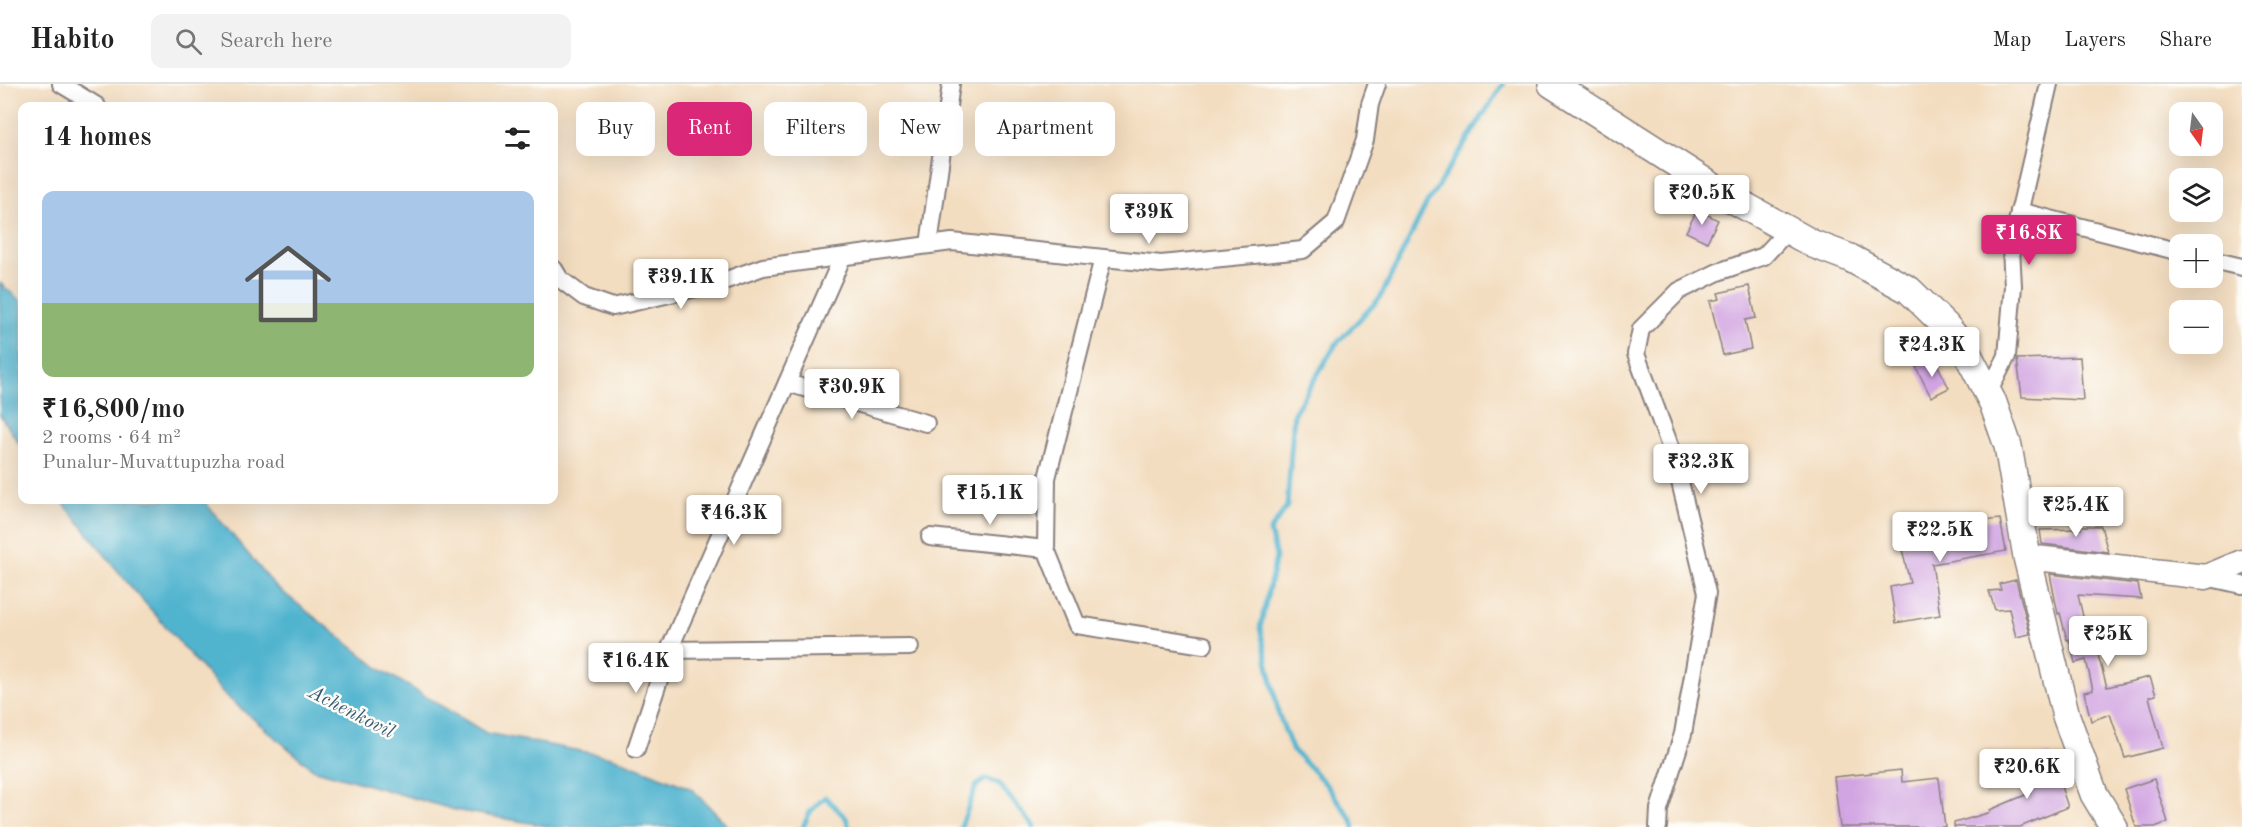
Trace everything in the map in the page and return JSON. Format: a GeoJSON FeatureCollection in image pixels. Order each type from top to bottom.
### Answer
{"type":"FeatureCollection","features":[{"type":"Feature","properties":{"kind":"main road"},"geometry":{"type":"LineString","coordinates":[[1567,87],[1727,196],[1812,244],[1884,275],[1908,290],[1934,313],[1965,349],[1989,393],[2008,446],[2027,557],[2076,749],[2094,794],[2114,827]]}},
{"type":"Feature","properties":{"kind":"main road"},"geometry":{"type":"LineString","coordinates":[[2027,557],[2206,578],[2242,562]]}},
{"type":"Feature","properties":{"kind":"street"},"geometry":{"type":"LineString","coordinates":[[61,84],[90,102]]}},
{"type":"Feature","properties":{"kind":"street"},"geometry":{"type":"LineString","coordinates":[[929,245],[951,84]]}},
{"type":"Feature","properties":{"kind":"street"},"geometry":{"type":"LineString","coordinates":[[558,276],[584,297],[613,307],[718,283],[763,267],[952,242],[1161,264],[1303,250],[1336,222],[1365,140],[1370,104],[1377,84]]}},
{"type":"Feature","properties":{"kind":"street"},"geometry":{"type":"LineString","coordinates":[[1989,393],[2007,356],[2013,286],[2011,248],[2046,106],[2049,84]]}},
{"type":"Feature","properties":{"kind":"street"},"geometry":{"type":"LineString","coordinates":[[2019,211],[2169,249]]}},
{"type":"Feature","properties":{"kind":"street"},"geometry":{"type":"LineString","coordinates":[[1658,827],[1659,809],[1683,734],[1707,593],[1674,458],[1636,354],[1639,337],[1641,329],[1679,291],[1718,272],[1764,256],[1788,230]]}},
{"type":"Feature","properties":{"kind":"street"},"geometry":{"type":"LineString","coordinates":[[636,749],[669,650],[842,258]]}},
{"type":"Feature","properties":{"kind":"street"},"geometry":{"type":"LineString","coordinates":[[1103,258],[1047,478],[1046,549],[1077,625],[1204,645]]}},
{"type":"Feature","properties":{"kind":"street"},"geometry":{"type":"LineString","coordinates":[[2223,263],[2242,267]]}},
{"type":"Feature","properties":{"kind":"street"},"geometry":{"type":"LineString","coordinates":[[787,383],[926,423]]}},
{"type":"Feature","properties":{"kind":"street"},"geometry":{"type":"LineString","coordinates":[[930,537],[1046,549]]}},
{"type":"Feature","properties":{"kind":"street"},"geometry":{"type":"LineString","coordinates":[[2206,578],[2242,585]]}},
{"type":"Feature","properties":{"kind":"street"},"geometry":{"type":"LineString","coordinates":[[669,650],[910,647]]}},
{"type":"Feature","properties":{"kind":"water"},"geometry":{"type":"Polygon","coordinates":[[[0,283],[18,299],[18,442],[0,415],[0,283]]]}},
{"type":"Feature","properties":{"kind":"water","name":"Achenkovil"},"geometry":{"type":"Polygon","coordinates":[[[64,504],[206,504],[275,586],[380,669],[486,733],[612,757],[692,789],[729,827],[553,827],[455,810],[313,769],[226,696],[126,581],[64,504]]]}},
{"type":"Feature","properties":{"kind":"building"},"geometry":{"type":"Polygon","coordinates":[[[1697,210],[1718,220],[1707,242],[1686,232],[1697,210]]]}},
{"type":"Feature","properties":{"kind":"building"},"geometry":{"type":"Polygon","coordinates":[[[1749,286],[1756,318],[1745,320],[1751,349],[1723,355],[1710,301],[1720,299],[1718,293],[1749,286]]]}},
{"type":"Feature","properties":{"kind":"building"},"geometry":{"type":"Polygon","coordinates":[[[2080,357],[2083,400],[2022,397],[2017,359],[2080,357]]]}},
{"type":"Feature","properties":{"kind":"building"},"geometry":{"type":"Polygon","coordinates":[[[1934,358],[1949,388],[1931,397],[1916,367],[1934,358]]]}},
{"type":"Feature","properties":{"kind":"building"},"geometry":{"type":"Polygon","coordinates":[[[2000,519],[2006,551],[1932,564],[1940,615],[1896,623],[1890,587],[1910,583],[1901,545],[1925,539],[1928,527],[2000,519]]]}},
{"type":"Feature","properties":{"kind":"building"},"geometry":{"type":"Polygon","coordinates":[[[2081,526],[2101,526],[2108,552],[2042,544],[2040,530],[2081,529],[2081,526]]]}},
{"type":"Feature","properties":{"kind":"building"},"geometry":{"type":"Polygon","coordinates":[[[2050,574],[2138,584],[2141,599],[2078,595],[2085,625],[2089,624],[2107,687],[2150,677],[2156,695],[2149,697],[2163,748],[2125,758],[2110,714],[2091,721],[2084,692],[2093,690],[2086,660],[2075,663],[2060,613],[2058,614],[2050,574]]]}},
{"type":"Feature","properties":{"kind":"building"},"geometry":{"type":"Polygon","coordinates":[[[2016,580],[2030,634],[2016,637],[2009,609],[1995,610],[1989,591],[2001,590],[1999,584],[2016,580]]]}},
{"type":"Feature","properties":{"kind":"building"},"geometry":{"type":"Polygon","coordinates":[[[2050,754],[2068,807],[2020,827],[1954,827],[1954,823],[1991,812],[1990,810],[2030,793],[2026,779],[2031,778],[2026,761],[2050,754]]]}},
{"type":"Feature","properties":{"kind":"building"},"geometry":{"type":"Polygon","coordinates":[[[1901,770],[1902,782],[1939,778],[1945,827],[1840,827],[1834,777],[1901,770]]]}},
{"type":"Feature","properties":{"kind":"building"},"geometry":{"type":"Polygon","coordinates":[[[2154,779],[2168,822],[2155,827],[2136,827],[2124,789],[2154,779]]]}},
{"type":"Feature","properties":{"kind":"waterway"},"geometry":{"type":"LineString","coordinates":[[1354,827],[1352,820],[1324,782],[1292,749],[1279,715],[1260,628],[1276,557],[1270,531],[1287,506],[1294,413],[1336,344],[1380,298],[1427,203],[1503,84]]}},
{"type":"Feature","properties":{"kind":"waterway"},"geometry":{"type":"LineString","coordinates":[[961,827],[976,786],[986,779],[998,783],[1034,827]]}},
{"type":"Feature","properties":{"kind":"waterway"},"geometry":{"type":"LineString","coordinates":[[803,827],[810,812],[825,797],[846,818],[849,827]]}}]}
